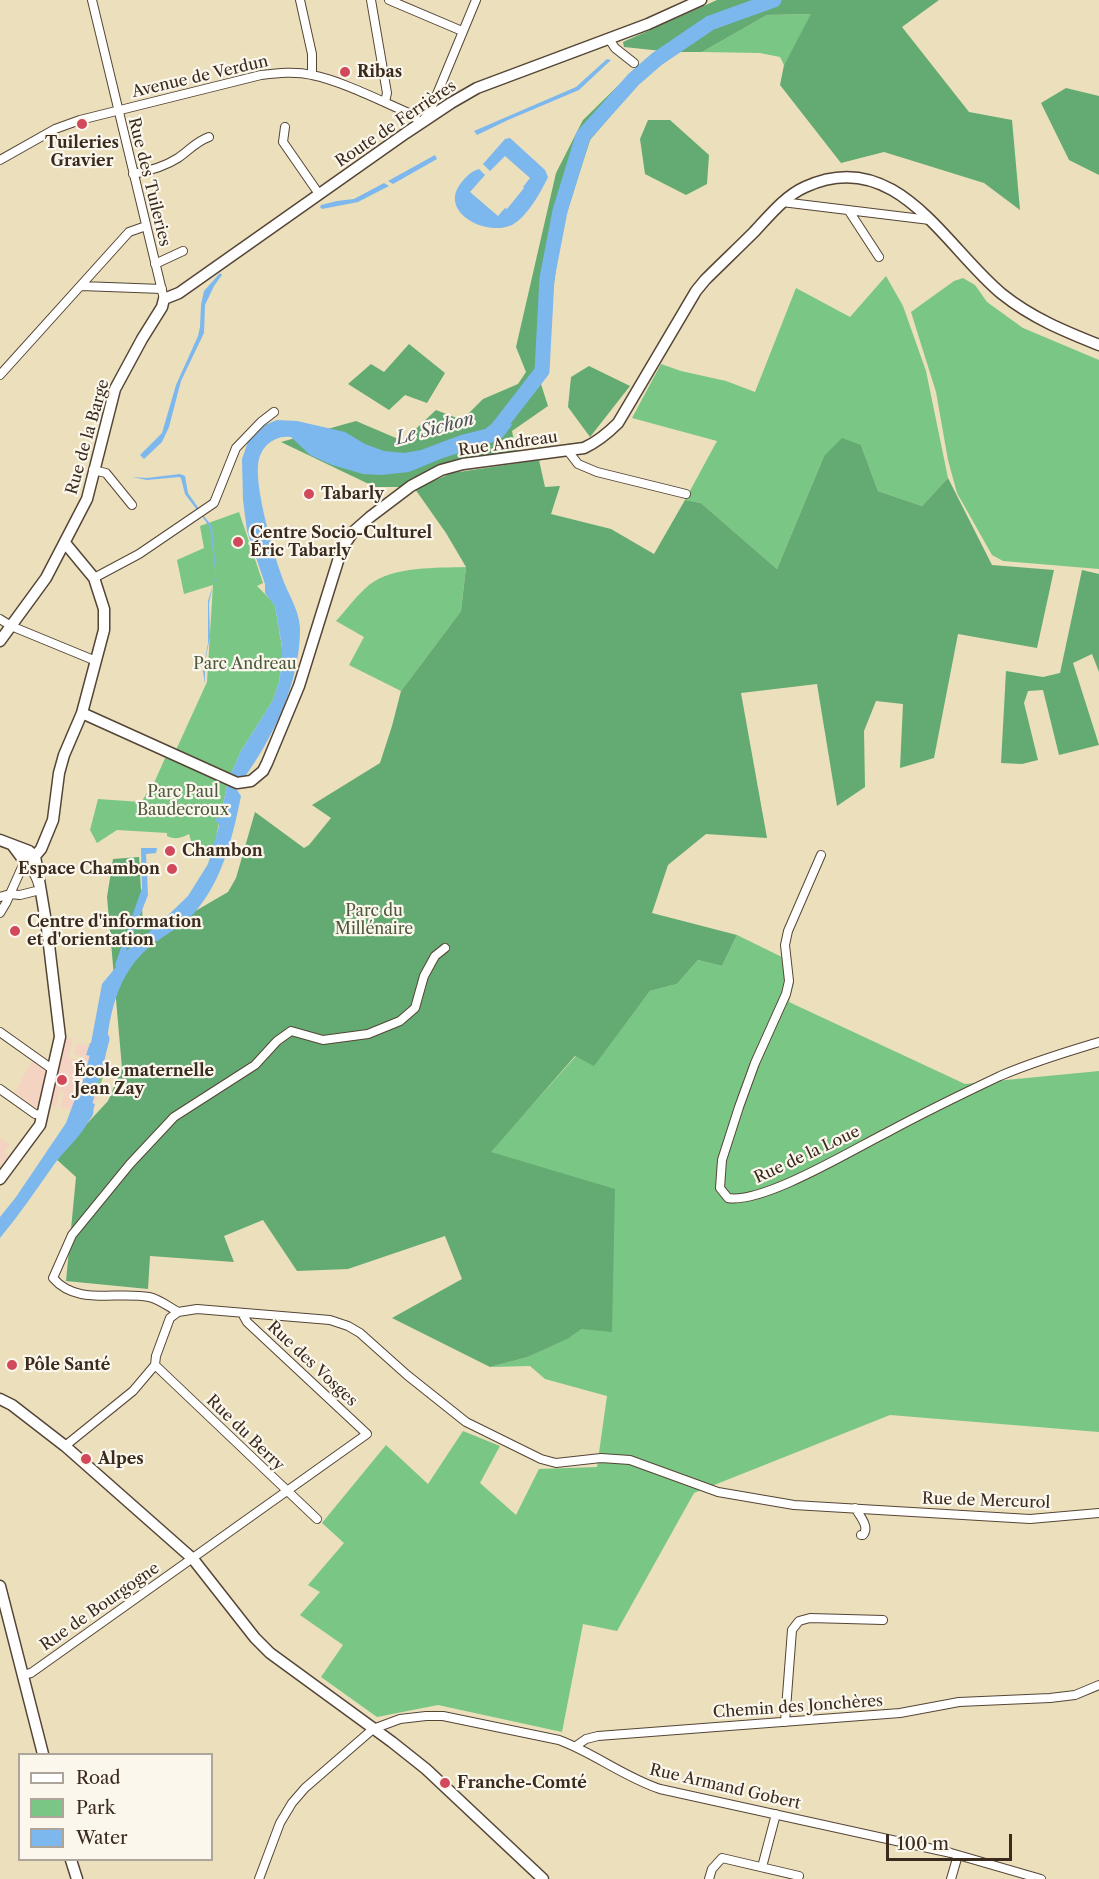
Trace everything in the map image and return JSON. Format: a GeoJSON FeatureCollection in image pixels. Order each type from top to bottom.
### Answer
{"type":"FeatureCollection","features":[{"type":"Feature","properties":{"kind":"main road","name":"Route de Ferrières"},"geometry":{"type":"LineString","coordinates":[[163,294],[179,293],[422,123],[477,88],[648,24],[701,0]]}},
{"type":"Feature","properties":{"kind":"main road","name":"Rue Andreau"},"geometry":{"type":"LineString","coordinates":[[82,713],[237,783],[245,783],[257,777],[267,763],[299,686],[342,548],[352,532],[411,486],[441,471],[463,464],[568,452],[596,443],[618,423],[696,291],[782,202],[805,187],[823,180],[860,178],[895,190],[913,203],[980,273],[1016,305],[1053,327],[1099,345]]}},
{"type":"Feature","properties":{"kind":"main road","name":"Rue de la Barge"},"geometry":{"type":"LineString","coordinates":[[0,641],[46,578],[87,499],[115,389],[162,307],[163,294]]}},
{"type":"Feature","properties":{"kind":"main road"},"geometry":{"type":"LineString","coordinates":[[13,846],[23,866],[35,856],[45,841],[52,820],[64,755],[82,713],[104,630],[104,609],[94,578],[65,543]]}},
{"type":"Feature","properties":{"kind":"main road"},"geometry":{"type":"LineString","coordinates":[[0,840],[29,851],[35,856],[47,928],[60,1036],[40,1125],[0,1179]]}},
{"type":"Feature","properties":{"kind":"main road"},"geometry":{"type":"LineString","coordinates":[[0,1399],[12,1405],[65,1446],[193,1558],[255,1638],[270,1653],[426,1769],[543,1879]]}},
{"type":"Feature","properties":{"kind":"main road"},"geometry":{"type":"LineString","coordinates":[[0,1587],[42,1753]]}},
{"type":"Feature","properties":{"kind":"main road"},"geometry":{"type":"LineString","coordinates":[[71,1861],[77,1879]]}},
{"type":"Feature","properties":{"kind":"street","name":"Rue des Tuileries"},"geometry":{"type":"LineString","coordinates":[[92,0],[163,294]]}},
{"type":"Feature","properties":{"kind":"street"},"geometry":{"type":"LineString","coordinates":[[300,0],[312,54],[312,75]]}},
{"type":"Feature","properties":{"kind":"street"},"geometry":{"type":"LineString","coordinates":[[371,0],[387,93],[385,102]]}},
{"type":"Feature","properties":{"kind":"street"},"geometry":{"type":"LineString","coordinates":[[390,0],[462,31]]}},
{"type":"Feature","properties":{"kind":"street"},"geometry":{"type":"LineString","coordinates":[[422,123],[476,0]]}},
{"type":"Feature","properties":{"kind":"street"},"geometry":{"type":"LineString","coordinates":[[609,39],[615,48],[634,63]]}},
{"type":"Feature","properties":{"kind":"street","name":"Avenue de Verdun"},"geometry":{"type":"LineString","coordinates":[[0,160],[55,129],[80,120],[261,75],[287,72],[312,75],[385,102],[411,114],[422,123]]}},
{"type":"Feature","properties":{"kind":"street"},"geometry":{"type":"LineString","coordinates":[[285,128],[283,142],[319,194]]}},
{"type":"Feature","properties":{"kind":"street"},"geometry":{"type":"LineString","coordinates":[[133,174],[155,170],[178,158],[197,142],[209,137]]}},
{"type":"Feature","properties":{"kind":"street"},"geometry":{"type":"LineString","coordinates":[[782,202],[930,220]]}},
{"type":"Feature","properties":{"kind":"street"},"geometry":{"type":"LineString","coordinates":[[849,211],[879,256]]}},
{"type":"Feature","properties":{"kind":"street"},"geometry":{"type":"LineString","coordinates":[[0,375],[129,232],[146,226]]}},
{"type":"Feature","properties":{"kind":"street"},"geometry":{"type":"LineString","coordinates":[[155,264],[183,251]]}},
{"type":"Feature","properties":{"kind":"street"},"geometry":{"type":"LineString","coordinates":[[81,286],[163,294]]}},
{"type":"Feature","properties":{"kind":"street"},"geometry":{"type":"LineString","coordinates":[[94,578],[139,554],[214,503],[236,448],[274,412]]}},
{"type":"Feature","properties":{"kind":"street"},"geometry":{"type":"LineString","coordinates":[[568,452],[578,464],[597,472],[686,494]]}},
{"type":"Feature","properties":{"kind":"street"},"geometry":{"type":"LineString","coordinates":[[93,470],[106,473],[132,506]]}},
{"type":"Feature","properties":{"kind":"street"},"geometry":{"type":"LineString","coordinates":[[0,619],[11,626],[96,661]]}},
{"type":"Feature","properties":{"kind":"street","name":"Rue de la Loue"},"geometry":{"type":"LineString","coordinates":[[821,855],[788,931],[785,945],[789,981],[786,993],[755,1063],[722,1160],[720,1188],[728,1198],[739,1199],[783,1185],[1001,1076],[1047,1058],[1099,1042]]}},
{"type":"Feature","properties":{"kind":"street"},"geometry":{"type":"LineString","coordinates":[[0,890],[10,894],[20,895],[40,890],[32,871],[23,866],[10,894],[0,912]]}},
{"type":"Feature","properties":{"kind":"street"},"geometry":{"type":"LineString","coordinates":[[0,897],[10,894]]}},
{"type":"Feature","properties":{"kind":"street"},"geometry":{"type":"LineString","coordinates":[[65,1446],[133,1392],[155,1365],[165,1328],[170,1318],[178,1312],[152,1297],[116,1294],[88,1296],[60,1286],[53,1278],[72,1235],[130,1164],[174,1117],[255,1065],[277,1041],[291,1031],[323,1040],[368,1034],[400,1022],[415,1008],[424,976],[435,956],[445,948]]}},
{"type":"Feature","properties":{"kind":"street"},"geometry":{"type":"LineString","coordinates":[[0,1032],[52,1069]]}},
{"type":"Feature","properties":{"kind":"street"},"geometry":{"type":"LineString","coordinates":[[0,1089],[35,1114],[42,1115]]}},
{"type":"Feature","properties":{"kind":"street","name":"Rue de Mercurol"},"geometry":{"type":"LineString","coordinates":[[178,1312],[197,1309],[330,1320],[348,1326],[360,1333],[407,1375],[466,1422],[541,1459],[556,1463],[601,1458],[630,1460],[718,1492],[794,1504],[1030,1519],[1099,1513]]}},
{"type":"Feature","properties":{"kind":"street","name":"Rue des Vosges"},"geometry":{"type":"LineString","coordinates":[[242,1313],[247,1322],[367,1434]]}},
{"type":"Feature","properties":{"kind":"street","name":"Rue du Berry"},"geometry":{"type":"LineString","coordinates":[[155,1365],[317,1519]]}},
{"type":"Feature","properties":{"kind":"street","name":"Rue de Bourgogne"},"geometry":{"type":"LineString","coordinates":[[22,1676],[31,1673],[367,1434]]}},
{"type":"Feature","properties":{"kind":"street"},"geometry":{"type":"LineString","coordinates":[[855,1508],[866,1527],[866,1532],[861,1535]]}},
{"type":"Feature","properties":{"kind":"street"},"geometry":{"type":"LineString","coordinates":[[785,1722],[792,1630],[799,1621],[810,1618],[883,1620]]}},
{"type":"Feature","properties":{"kind":"street","name":"Chemin des Jonchères"},"geometry":{"type":"LineString","coordinates":[[576,1746],[586,1739],[598,1736],[900,1713],[959,1702],[1050,1698],[1075,1695],[1099,1685]]}},
{"type":"Feature","properties":{"kind":"street","name":"Rue Armand Gobert"},"geometry":{"type":"LineString","coordinates":[[373,1729],[400,1719],[443,1716],[559,1740],[576,1746],[651,1786],[958,1855],[1018,1872],[1030,1878],[1041,1879]]}},
{"type":"Feature","properties":{"kind":"street"},"geometry":{"type":"LineString","coordinates":[[260,1879],[280,1823],[292,1803],[305,1788],[373,1729]]}},
{"type":"Feature","properties":{"kind":"street"},"geometry":{"type":"LineString","coordinates":[[762,1868],[776,1814]]}},
{"type":"Feature","properties":{"kind":"street"},"geometry":{"type":"LineString","coordinates":[[951,1879],[958,1855]]}},
{"type":"Feature","properties":{"kind":"street"},"geometry":{"type":"LineString","coordinates":[[709,1879],[712,1869],[722,1858],[799,1876]]}},
{"type":"Feature","properties":{"kind":"shaded area","name":"École maternelle Jean Zay"},"geometry":{"type":"Polygon","coordinates":[[[66,1038],[73,1039],[69,1058],[82,1061],[83,1057],[74,1054],[77,1043],[89,1046],[87,1055],[108,1060],[95,1104],[76,1099],[72,1110],[60,1107],[64,1092],[60,1090],[56,1108],[49,1105],[35,1107],[15,1092],[32,1061],[37,1065],[60,1059],[66,1038]]]}},
{"type":"Feature","properties":{"kind":"shaded area"},"geometry":{"type":"Polygon","coordinates":[[[0,1138],[10,1145],[5,1151],[8,1156],[0,1166],[0,1138]]]}},
{"type":"Feature","properties":{"kind":"green space"},"geometry":{"type":"Polygon","coordinates":[[[717,0],[939,0],[902,27],[969,112],[1012,120],[1020,210],[984,183],[884,152],[841,163],[780,85],[784,65],[811,14],[767,15],[702,52],[672,52],[624,47],[623,42],[717,0]]]}},
{"type":"Feature","properties":{"kind":"green space"},"geometry":{"type":"Polygon","coordinates":[[[812,14],[784,65],[780,57],[760,53],[702,52],[767,15],[812,14]]]}},
{"type":"Feature","properties":{"kind":"green space"},"geometry":{"type":"Polygon","coordinates":[[[633,71],[643,78],[590,140],[562,228],[540,381],[548,406],[512,431],[516,451],[441,466],[404,487],[375,487],[281,442],[356,421],[403,441],[436,410],[462,420],[483,399],[518,384],[526,372],[516,347],[556,173],[583,120],[633,71]]]}},
{"type":"Feature","properties":{"kind":"green space"},"geometry":{"type":"Polygon","coordinates":[[[1066,88],[1099,96],[1099,175],[1069,160],[1041,103],[1066,88]]]}},
{"type":"Feature","properties":{"kind":"green space"},"geometry":{"type":"Polygon","coordinates":[[[648,120],[670,120],[709,155],[707,184],[686,195],[645,174],[640,139],[648,120]]]}},
{"type":"Feature","properties":{"kind":"green space"},"geometry":{"type":"Polygon","coordinates":[[[886,276],[903,306],[926,371],[948,478],[922,506],[878,491],[861,445],[824,456],[777,569],[701,503],[685,500],[717,441],[632,418],[661,364],[726,381],[755,392],[796,288],[850,317],[886,276]]]}},
{"type":"Feature","properties":{"kind":"green space"},"geometry":{"type":"Polygon","coordinates":[[[963,278],[975,285],[987,302],[1023,328],[1099,360],[1099,569],[1003,561],[992,555],[957,493],[948,460],[936,392],[911,312],[954,281],[963,278]]]}},
{"type":"Feature","properties":{"kind":"green space"},"geometry":{"type":"Polygon","coordinates":[[[409,344],[445,373],[427,403],[405,395],[389,410],[348,384],[371,364],[384,372],[409,344]]]}},
{"type":"Feature","properties":{"kind":"green space"},"geometry":{"type":"Polygon","coordinates":[[[589,366],[630,386],[590,437],[568,407],[571,377],[589,366]]]}},
{"type":"Feature","properties":{"kind":"green space","name":"Parc du Millénaire"},"geometry":{"type":"Polygon","coordinates":[[[842,438],[861,445],[878,491],[922,506],[948,478],[992,565],[1054,570],[1037,648],[958,634],[934,758],[900,768],[903,704],[876,701],[864,731],[865,787],[837,806],[817,684],[741,693],[767,838],[706,834],[668,865],[652,913],[737,935],[722,966],[698,960],[677,984],[650,991],[594,1066],[575,1056],[491,1152],[615,1189],[612,1332],[582,1329],[567,1339],[528,1357],[490,1367],[392,1318],[462,1279],[445,1236],[348,1269],[297,1271],[263,1220],[224,1236],[234,1262],[150,1256],[148,1289],[66,1281],[76,1177],[55,1158],[108,1101],[122,1068],[107,897],[113,859],[139,857],[143,924],[180,920],[228,892],[236,878],[255,812],[304,848],[331,818],[312,805],[380,763],[401,691],[461,611],[466,567],[446,533],[415,489],[452,473],[539,460],[545,487],[560,486],[551,514],[611,529],[654,554],[685,500],[701,503],[777,569],[824,456],[842,438]]]}},
{"type":"Feature","properties":{"kind":"green space","name":"Parc Andreau"},"geometry":{"type":"Polygon","coordinates":[[[239,512],[263,583],[257,586],[275,606],[282,662],[273,700],[241,751],[230,776],[176,750],[207,682],[213,585],[184,594],[177,560],[204,548],[200,526],[239,512]]]}},
{"type":"Feature","properties":{"kind":"green space"},"geometry":{"type":"Polygon","coordinates":[[[466,567],[461,611],[401,691],[349,665],[364,637],[336,621],[369,585],[390,574],[403,571],[466,567]]]}},
{"type":"Feature","properties":{"kind":"green space"},"geometry":{"type":"Polygon","coordinates":[[[1082,570],[1099,574],[1099,672],[1092,654],[1073,663],[1099,745],[1059,755],[1043,690],[1028,691],[1024,703],[1038,760],[1022,764],[1001,763],[1006,671],[1043,677],[1060,673],[1082,570]]]}},
{"type":"Feature","properties":{"kind":"green space","name":"Parc Paul Baudecroux"},"geometry":{"type":"Polygon","coordinates":[[[166,756],[227,785],[214,847],[193,847],[189,834],[176,838],[167,836],[167,833],[117,830],[97,843],[90,830],[98,799],[141,802],[154,783],[166,756]]]}},
{"type":"Feature","properties":{"kind":"green space"},"geometry":{"type":"Polygon","coordinates":[[[737,935],[790,961],[794,983],[789,1002],[965,1084],[1099,1071],[1099,1432],[890,1415],[694,1493],[617,1631],[583,1624],[562,1732],[438,1705],[377,1717],[321,1677],[343,1645],[300,1615],[320,1592],[308,1585],[344,1543],[322,1523],[386,1445],[428,1484],[463,1431],[500,1446],[480,1483],[516,1515],[539,1469],[597,1467],[607,1396],[545,1379],[530,1366],[490,1367],[528,1357],[582,1329],[490,1152],[576,1056],[594,1065],[650,991],[677,984],[698,960],[722,966],[737,935]]]}},
{"type":"Feature","properties":{"kind":"green space"},"geometry":{"type":"Polygon","coordinates":[[[87,1066],[105,1070],[97,1096],[81,1090],[87,1066]]]}},
{"type":"Feature","properties":{"kind":"water"},"geometry":{"type":"Polygon","coordinates":[[[607,59],[611,60],[579,90],[477,135],[474,131],[576,87],[607,59]]]}},
{"type":"Feature","properties":{"kind":"water"},"geometry":{"type":"Polygon","coordinates":[[[510,138],[545,170],[548,177],[533,204],[518,221],[501,228],[478,225],[460,212],[456,203],[456,194],[461,183],[469,174],[479,169],[485,175],[470,192],[498,216],[505,208],[507,209],[530,178],[505,156],[490,171],[483,164],[505,139],[510,138]]]}},
{"type":"Feature","properties":{"kind":"water"},"geometry":{"type":"Polygon","coordinates":[[[435,155],[437,159],[393,184],[388,181],[435,155]]]}},
{"type":"Feature","properties":{"kind":"water"},"geometry":{"type":"Polygon","coordinates":[[[384,183],[389,186],[358,202],[322,209],[320,207],[337,201],[354,199],[384,183]]]}},
{"type":"Feature","properties":{"kind":"water"},"geometry":{"type":"Polygon","coordinates":[[[220,273],[222,275],[205,305],[204,333],[181,381],[169,427],[162,442],[144,459],[140,455],[162,433],[176,385],[198,336],[204,291],[220,273]]]}},
{"type":"Feature","properties":{"kind":"water"},"geometry":{"type":"Polygon","coordinates":[[[503,415],[512,425],[497,441],[443,458],[409,472],[363,474],[332,465],[310,455],[291,437],[278,438],[264,448],[258,466],[259,490],[277,563],[298,615],[299,649],[283,709],[264,747],[242,781],[230,776],[241,751],[273,700],[282,662],[282,647],[275,606],[265,593],[265,584],[247,531],[243,500],[242,459],[248,442],[265,425],[277,420],[297,421],[345,432],[365,444],[384,451],[404,453],[421,450],[485,429],[503,415]]]}},
{"type":"Feature","properties":{"kind":"water"},"geometry":{"type":"Polygon","coordinates":[[[180,474],[185,476],[188,493],[199,509],[197,510],[185,494],[179,477],[147,480],[132,477],[147,478],[180,474]]]}},
{"type":"Feature","properties":{"kind":"water"},"geometry":{"type":"Polygon","coordinates":[[[202,514],[212,526],[215,576],[210,527],[202,514]]]}},
{"type":"Feature","properties":{"kind":"water"},"geometry":{"type":"Polygon","coordinates":[[[213,585],[209,603],[210,637],[205,662],[205,684],[203,671],[208,643],[208,601],[213,585]]]}},
{"type":"Feature","properties":{"kind":"water"},"geometry":{"type":"Polygon","coordinates":[[[227,785],[237,790],[241,796],[231,840],[215,882],[194,913],[140,955],[130,968],[112,1011],[105,1059],[86,1055],[91,1043],[102,984],[116,967],[142,888],[141,848],[157,848],[156,853],[146,854],[148,895],[126,951],[188,896],[208,864],[219,826],[215,820],[220,819],[227,785]]]}},
{"type":"Feature","properties":{"kind":"water"},"geometry":{"type":"Polygon","coordinates":[[[75,1099],[95,1104],[87,1124],[0,1238],[0,1217],[66,1123],[75,1099]]]}},
{"type":"Feature","properties":{"kind":"waterway","name":"Le Sichon"},"geometry":{"type":"LineString","coordinates":[[494,433],[542,371],[547,278],[560,211],[583,136],[634,79],[657,59],[710,23],[774,0]]}},
{"type":"Feature","properties":{"kind":"waterway","name":"Le Sichon"},"geometry":{"type":"LineString","coordinates":[[81,1119],[86,1112],[85,1102],[102,1039]]}},
{"type":"Feature","properties":{"kind":"place","name":"Ribas"},"geometry":{"type":"Point","coordinates":[345,72]}},
{"type":"Feature","properties":{"kind":"place","name":"Tuileries Gravier"},"geometry":{"type":"Point","coordinates":[82,124]}},
{"type":"Feature","properties":{"kind":"place","name":"Tabarly"},"geometry":{"type":"Point","coordinates":[309,494]}},
{"type":"Feature","properties":{"kind":"place","name":"Centre Socio-Culturel Éric Tabarly"},"geometry":{"type":"Point","coordinates":[238,542]}},
{"type":"Feature","properties":{"kind":"place","name":"Chambon"},"geometry":{"type":"Point","coordinates":[170,851]}},
{"type":"Feature","properties":{"kind":"place","name":"Espace Chambon"},"geometry":{"type":"Point","coordinates":[172,869]}},
{"type":"Feature","properties":{"kind":"place","name":"Centre d'information et d'orientation"},"geometry":{"type":"Point","coordinates":[15,931]}},
{"type":"Feature","properties":{"kind":"place","name":"École maternelle Jean Zay"},"geometry":{"type":"Point","coordinates":[62,1080]}},
{"type":"Feature","properties":{"kind":"place","name":"Pôle Santé"},"geometry":{"type":"Point","coordinates":[12,1365]}},
{"type":"Feature","properties":{"kind":"place","name":"Alpes"},"geometry":{"type":"Point","coordinates":[86,1459]}},
{"type":"Feature","properties":{"kind":"place","name":"Franche-Comté"},"geometry":{"type":"Point","coordinates":[445,1783]}}]}
